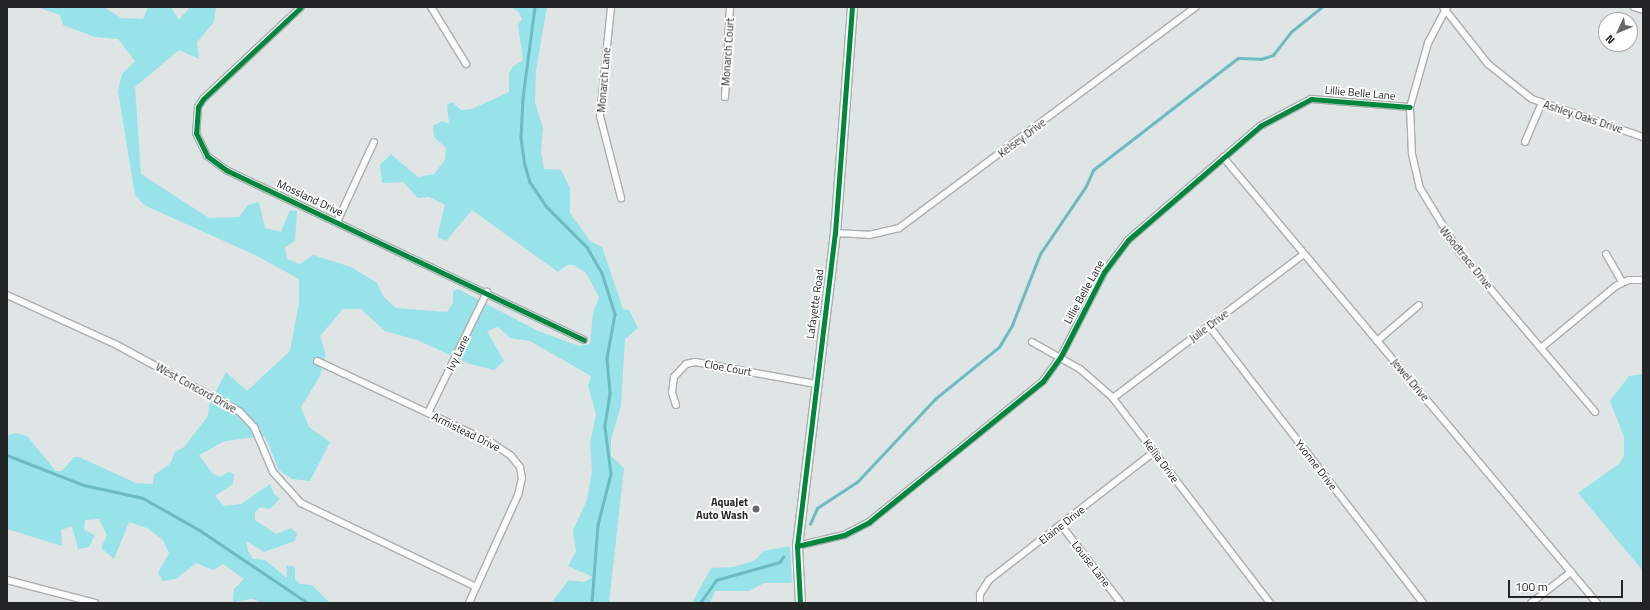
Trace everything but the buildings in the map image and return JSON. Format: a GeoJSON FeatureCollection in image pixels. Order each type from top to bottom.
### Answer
{"type":"FeatureCollection","features":[{"type":"Feature","properties":{"kind":"main road","name":"Lafayette Road"},"geometry":{"type":"LineString","coordinates":[[800,603],[797,546],[835,233],[852,7]]}},
{"type":"Feature","properties":{"kind":"street","name":"Mossland Drive"},"geometry":{"type":"LineString","coordinates":[[301,7],[203,99],[198,107],[196,133],[199,145],[215,164],[487,292],[584,340]]}},
{"type":"Feature","properties":{"kind":"street"},"geometry":{"type":"LineString","coordinates":[[431,7],[466,64]]}},
{"type":"Feature","properties":{"kind":"street","name":"Monarch Lane"},"geometry":{"type":"LineString","coordinates":[[610,7],[600,116],[621,198]]}},
{"type":"Feature","properties":{"kind":"street","name":"Monarch Court"},"geometry":{"type":"LineString","coordinates":[[725,97],[730,7]]}},
{"type":"Feature","properties":{"kind":"street","name":"Kelsey Drive"},"geometry":{"type":"LineString","coordinates":[[835,233],[869,235],[899,228],[1196,7]]}},
{"type":"Feature","properties":{"kind":"street"},"geometry":{"type":"LineString","coordinates":[[1634,7],[1643,10]]}},
{"type":"Feature","properties":{"kind":"street","name":"Ashley Oaks Drive"},"geometry":{"type":"LineString","coordinates":[[1445,8],[1495,70],[1541,105],[1643,137]]}},
{"type":"Feature","properties":{"kind":"street","name":"Woodtrace Drive"},"geometry":{"type":"LineString","coordinates":[[1445,8],[1428,43],[1410,107],[1414,164],[1424,198],[1459,252],[1595,412]]}},
{"type":"Feature","properties":{"kind":"street","name":"Lillie Belle Lane"},"geometry":{"type":"LineString","coordinates":[[797,546],[844,535],[869,522],[1021,400],[1046,378],[1060,358],[1104,272],[1120,250],[1147,221],[1260,126],[1303,102],[1341,100],[1410,107]]}},
{"type":"Feature","properties":{"kind":"street"},"geometry":{"type":"LineString","coordinates":[[1526,142],[1541,105]]}},
{"type":"Feature","properties":{"kind":"street"},"geometry":{"type":"LineString","coordinates":[[337,222],[374,142]]}},
{"type":"Feature","properties":{"kind":"street","name":"Jewel Drive"},"geometry":{"type":"LineString","coordinates":[[1223,157],[1597,603]]}},
{"type":"Feature","properties":{"kind":"street","name":"Julie Drive"},"geometry":{"type":"LineString","coordinates":[[1113,398],[1304,254]]}},
{"type":"Feature","properties":{"kind":"street"},"geometry":{"type":"LineString","coordinates":[[1606,254],[1622,282]]}},
{"type":"Feature","properties":{"kind":"street"},"geometry":{"type":"LineString","coordinates":[[1541,348],[1622,282],[1643,280]]}},
{"type":"Feature","properties":{"kind":"street","name":"Ivy Lane"},"geometry":{"type":"LineString","coordinates":[[428,414],[487,292]]}},
{"type":"Feature","properties":{"kind":"street","name":"West Concord Drive"},"geometry":{"type":"LineString","coordinates":[[7,295],[114,344],[240,412],[254,427],[275,475],[301,503],[476,587]]}},
{"type":"Feature","properties":{"kind":"street"},"geometry":{"type":"LineString","coordinates":[[1377,341],[1419,305]]}},
{"type":"Feature","properties":{"kind":"street","name":"Yvonne Drive"},"geometry":{"type":"LineString","coordinates":[[1208,326],[1423,603]]}},
{"type":"Feature","properties":{"kind":"street","name":"Kellia Drive"},"geometry":{"type":"LineString","coordinates":[[1032,342],[1089,376],[1113,398],[1270,603]]}},
{"type":"Feature","properties":{"kind":"street","name":"Armistead Drive"},"geometry":{"type":"LineString","coordinates":[[317,361],[492,444],[511,456],[520,467],[522,478],[518,495],[469,603]]}},
{"type":"Feature","properties":{"kind":"street","name":"Cloe Court"},"geometry":{"type":"LineString","coordinates":[[676,405],[672,393],[674,377],[686,364],[695,362],[816,384]]}},
{"type":"Feature","properties":{"kind":"street","name":"Elaine Drive"},"geometry":{"type":"LineString","coordinates":[[980,603],[980,594],[987,582],[1154,452]]}},
{"type":"Feature","properties":{"kind":"street","name":"Louise Lane"},"geometry":{"type":"LineString","coordinates":[[1061,525],[1121,603]]}},
{"type":"Feature","properties":{"kind":"street"},"geometry":{"type":"LineString","coordinates":[[1531,603],[1571,572]]}},
{"type":"Feature","properties":{"kind":"street"},"geometry":{"type":"LineString","coordinates":[[7,580],[96,603]]}},
{"type":"Feature","properties":{"kind":"shaded area"},"geometry":{"type":"Polygon","coordinates":[[[37,7],[104,7],[121,18],[143,19],[148,7],[171,7],[179,20],[190,7],[216,7],[214,22],[197,42],[199,59],[179,50],[135,87],[141,174],[209,218],[239,217],[248,205],[259,202],[265,228],[281,232],[290,210],[297,211],[295,241],[285,247],[287,259],[300,264],[313,255],[351,267],[377,283],[383,296],[396,308],[447,312],[453,303],[453,291],[458,289],[538,331],[579,346],[590,344],[593,313],[599,297],[586,273],[574,265],[567,265],[558,272],[472,210],[446,241],[437,237],[445,205],[429,197],[418,198],[403,182],[382,183],[380,165],[391,154],[418,177],[434,174],[445,160],[446,148],[434,137],[433,126],[442,121],[449,124],[447,105],[452,102],[461,110],[472,109],[509,92],[509,74],[513,66],[523,60],[518,25],[522,19],[519,12],[511,7],[547,7],[536,70],[535,103],[543,128],[541,152],[544,169],[561,170],[570,188],[570,213],[590,241],[602,247],[623,309],[629,310],[638,328],[625,339],[621,406],[611,439],[611,456],[624,468],[609,603],[551,603],[569,580],[584,582],[593,577],[568,566],[576,552],[573,530],[587,500],[592,471],[590,444],[596,414],[588,386],[591,376],[530,341],[510,338],[498,327],[487,331],[504,361],[494,370],[470,364],[417,340],[385,331],[361,309],[343,309],[320,336],[326,355],[319,378],[301,407],[309,427],[330,442],[310,481],[292,479],[279,470],[265,436],[225,441],[199,455],[212,473],[220,477],[229,472],[234,474],[233,484],[215,496],[224,506],[241,504],[270,484],[274,494],[280,499],[270,509],[261,507],[255,512],[255,520],[276,534],[291,528],[297,533],[295,541],[264,552],[246,541],[248,551],[253,559],[265,560],[287,578],[286,565],[295,567],[295,579],[300,584],[312,585],[330,603],[262,603],[252,599],[233,602],[234,589],[244,579],[223,564],[213,570],[196,563],[176,579],[163,581],[158,573],[169,553],[163,540],[147,528],[129,522],[114,559],[101,548],[107,535],[99,519],[85,520],[84,530],[95,535],[89,547],[78,549],[72,526],[61,530],[62,546],[7,529],[7,436],[15,433],[27,436],[56,471],[62,471],[74,457],[79,457],[136,483],[153,484],[154,475],[170,464],[175,452],[184,447],[208,416],[209,405],[226,372],[247,391],[290,351],[299,303],[299,279],[255,255],[144,205],[135,195],[118,91],[122,74],[135,61],[118,39],[95,37],[63,25],[60,15],[37,7]]]}},
{"type":"Feature","properties":{"kind":"shaded area"},"geometry":{"type":"Polygon","coordinates":[[[1643,374],[1643,571],[1578,493],[1620,463],[1624,456],[1624,437],[1610,401],[1629,376],[1643,374]]]}},
{"type":"Feature","properties":{"kind":"shaded area"},"geometry":{"type":"Polygon","coordinates":[[[790,546],[792,583],[764,583],[749,591],[715,591],[710,603],[692,603],[711,568],[733,567],[754,561],[764,551],[790,546]]]}},
{"type":"Feature","properties":{"kind":"waterway"},"geometry":{"type":"LineString","coordinates":[[535,7],[523,98],[521,138],[525,165],[530,182],[547,207],[587,247],[602,273],[615,314],[607,358],[610,394],[605,427],[611,474],[598,525],[592,603]]}},
{"type":"Feature","properties":{"kind":"waterway"},"geometry":{"type":"LineString","coordinates":[[810,524],[817,508],[857,482],[935,399],[999,347],[1012,325],[1040,254],[1086,186],[1093,170],[1238,58],[1261,59],[1273,55],[1291,32],[1322,7]]}},
{"type":"Feature","properties":{"kind":"waterway"},"geometry":{"type":"LineString","coordinates":[[7,455],[84,485],[143,498],[201,531],[308,603]]}},
{"type":"Feature","properties":{"kind":"waterway"},"geometry":{"type":"LineString","coordinates":[[700,603],[716,580],[780,562],[783,557]]}},
{"type":"Feature","properties":{"kind":"cycle path"},"geometry":{"type":"LineString","coordinates":[[301,7],[203,99],[198,107],[196,133],[207,156],[226,170],[584,340]]}},
{"type":"Feature","properties":{"kind":"cycle path"},"geometry":{"type":"LineString","coordinates":[[800,603],[797,546],[835,233],[852,7]]}},
{"type":"Feature","properties":{"kind":"cycle path"},"geometry":{"type":"LineString","coordinates":[[797,546],[844,535],[869,522],[1043,381],[1060,358],[1104,272],[1128,240],[1260,126],[1311,99],[1410,107]]}},
{"type":"Feature","properties":{"kind":"place","name":"AquaJet Auto Wash"},"geometry":{"type":"Point","coordinates":[756,509]}}]}
